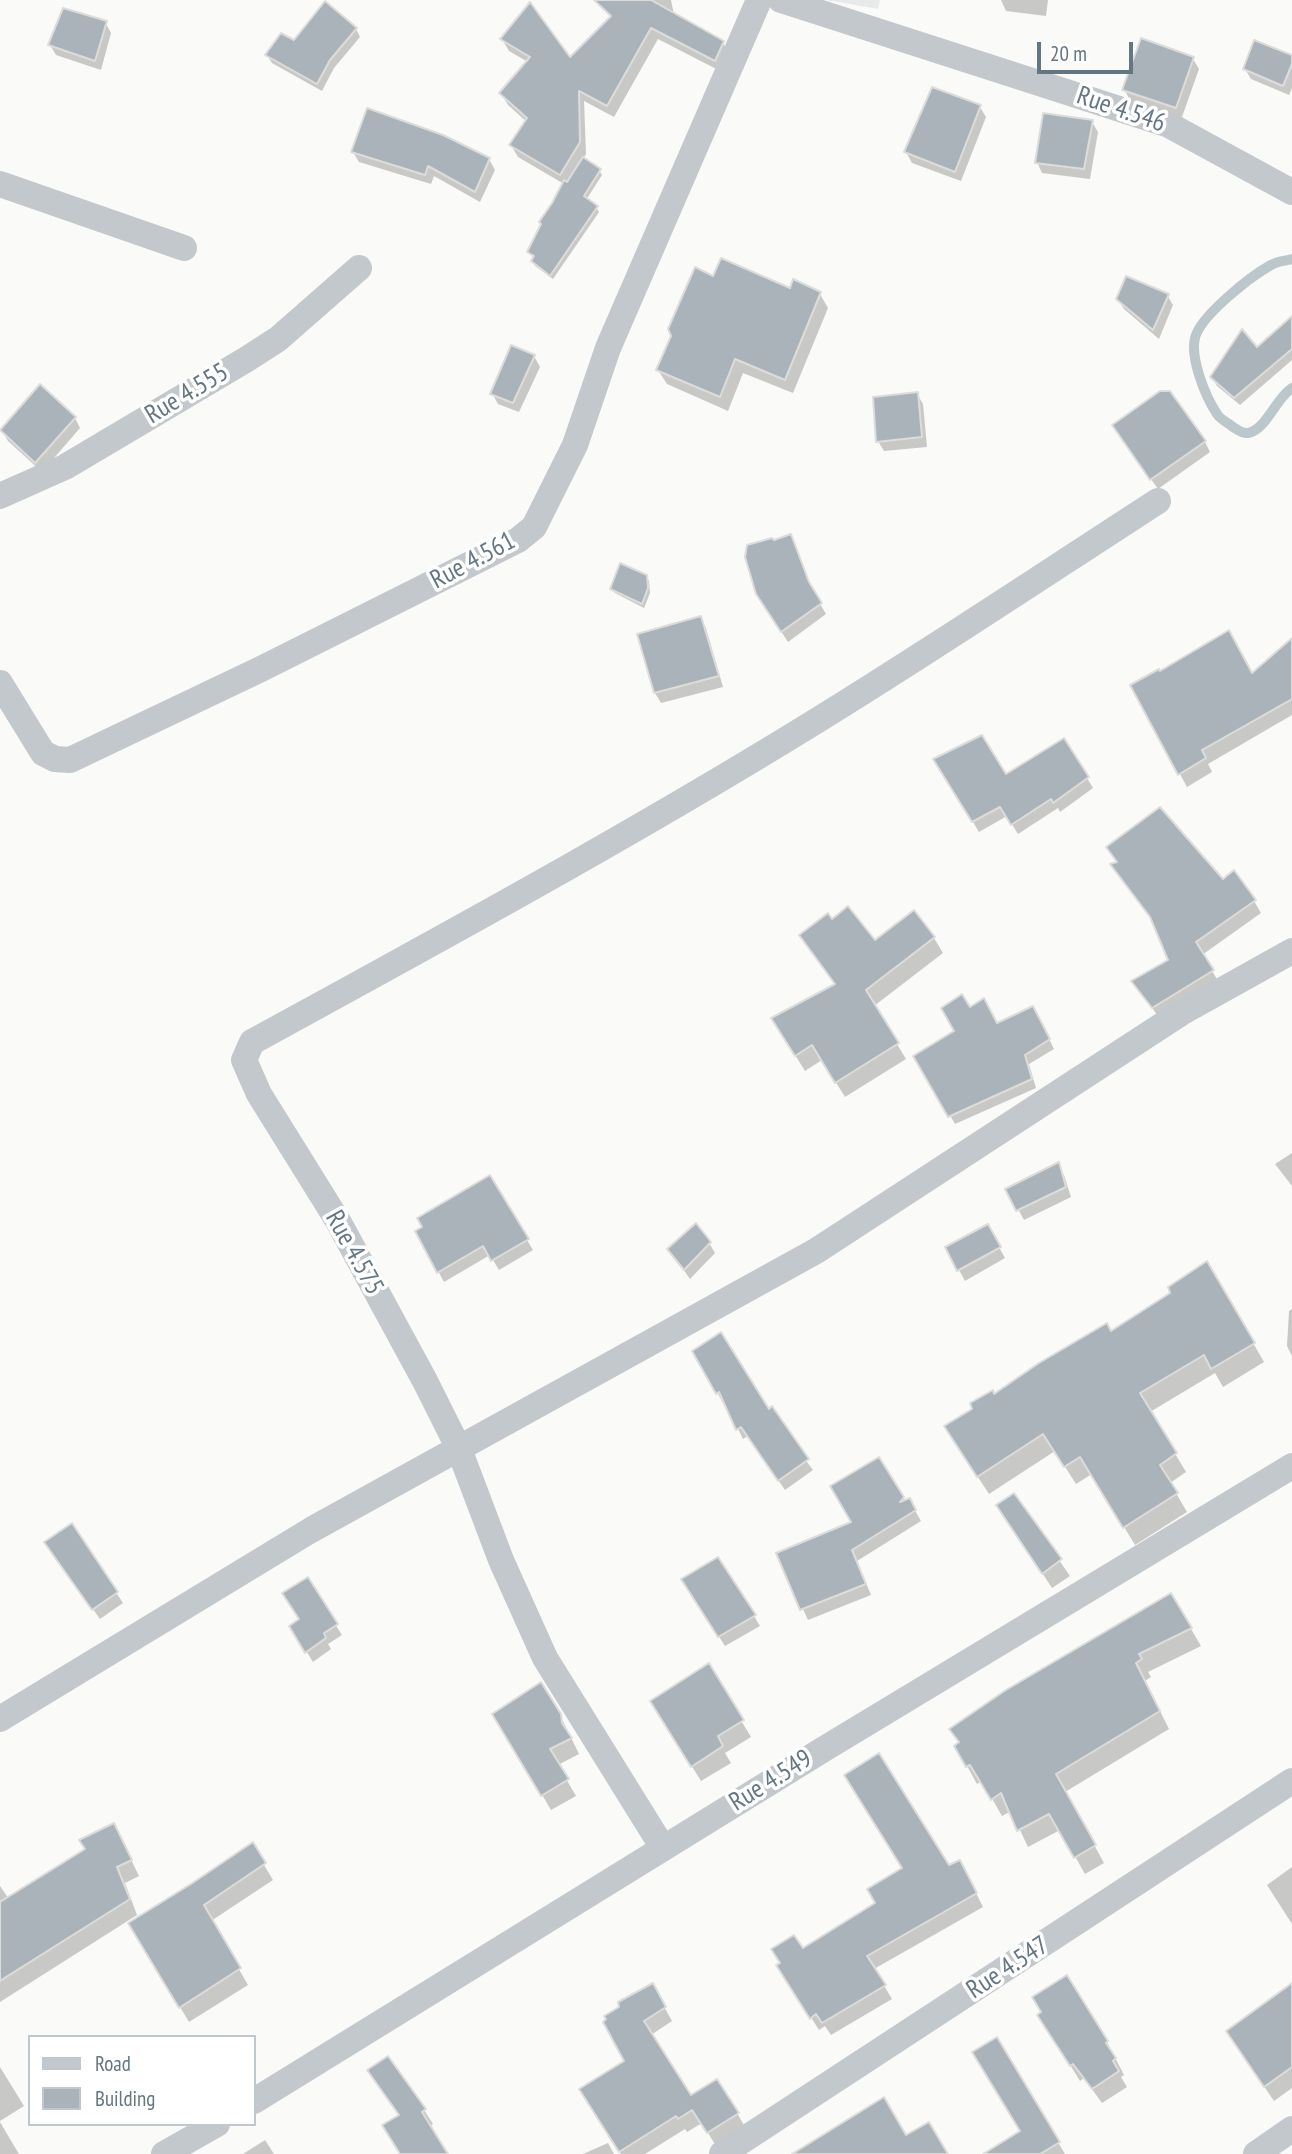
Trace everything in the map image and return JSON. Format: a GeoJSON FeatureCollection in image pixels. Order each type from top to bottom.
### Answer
{"type":"FeatureCollection","features":[{"type":"Feature","properties":{"kind":"street","name":"Rue 4.561"},"geometry":{"type":"LineString","coordinates":[[0,683],[43,752],[55,760],[70,760],[261,669],[469,565],[518,540],[534,527],[575,445],[608,348],[758,0]]}},
{"type":"Feature","properties":{"kind":"street","name":"Rue 4.546"},"geometry":{"type":"LineString","coordinates":[[781,0],[1169,125],[1292,192]]}},
{"type":"Feature","properties":{"kind":"street"},"geometry":{"type":"LineString","coordinates":[[0,184],[184,248]]}},
{"type":"Feature","properties":{"kind":"street","name":"Rue 4.555"},"geometry":{"type":"LineString","coordinates":[[0,496],[65,467],[247,359],[278,339],[359,268]]}},
{"type":"Feature","properties":{"kind":"street","name":"Rue 4.575"},"geometry":{"type":"LineString","coordinates":[[663,1848],[545,1658],[501,1560],[459,1449],[425,1381],[344,1233],[259,1094],[244,1060],[252,1042],[433,943],[703,789],[842,705],[1158,501]]}},
{"type":"Feature","properties":{"kind":"street"},"geometry":{"type":"LineString","coordinates":[[0,1719],[312,1530],[816,1251],[1181,1013],[1292,951]]}},
{"type":"Feature","properties":{"kind":"street","name":"Rue 4.549"},"geometry":{"type":"LineString","coordinates":[[256,2100],[663,1848],[1292,1466]]}},
{"type":"Feature","properties":{"kind":"street","name":"Rue 4.547"},"geometry":{"type":"LineString","coordinates":[[722,2154],[1292,1781]]}},
{"type":"Feature","properties":{"kind":"street"},"geometry":{"type":"LineString","coordinates":[[164,2154],[213,2126]]}},
{"type":"Feature","properties":{"kind":"street"},"geometry":{"type":"LineString","coordinates":[[1256,2154],[1292,2129]]}},
{"type":"Feature","properties":{"kind":"shaded area"},"geometry":{"type":"Polygon","coordinates":[[[827,0],[880,0],[878,9],[827,0]]]}},
{"type":"Feature","properties":{"kind":"building"},"geometry":{"type":"Polygon","coordinates":[[[594,0],[651,0],[724,41],[715,61],[651,28],[607,106],[579,91],[580,142],[560,175],[509,145],[527,118],[499,93],[530,57],[500,39],[530,2],[570,57],[611,16],[594,0]]]}},
{"type":"Feature","properties":{"kind":"building"},"geometry":{"type":"Polygon","coordinates":[[[325,1],[357,28],[330,60],[317,84],[265,55],[281,33],[294,40],[325,1]]]}},
{"type":"Feature","properties":{"kind":"building"},"geometry":{"type":"Polygon","coordinates":[[[63,8],[107,21],[95,61],[48,45],[63,8]]]}},
{"type":"Feature","properties":{"kind":"building"},"geometry":{"type":"Polygon","coordinates":[[[1141,38],[1194,57],[1176,108],[1122,90],[1141,38]]]}},
{"type":"Feature","properties":{"kind":"building"},"geometry":{"type":"Polygon","coordinates":[[[1254,40],[1292,55],[1292,64],[1283,86],[1243,69],[1254,40]]]}},
{"type":"Feature","properties":{"kind":"building"},"geometry":{"type":"Polygon","coordinates":[[[932,87],[981,105],[955,172],[904,152],[932,87]]]}},
{"type":"Feature","properties":{"kind":"building"},"geometry":{"type":"Polygon","coordinates":[[[367,108],[443,135],[490,158],[475,192],[428,166],[425,175],[351,152],[367,108]]]}},
{"type":"Feature","properties":{"kind":"building"},"geometry":{"type":"Polygon","coordinates":[[[1043,113],[1093,120],[1084,169],[1035,163],[1043,113]]]}},
{"type":"Feature","properties":{"kind":"building"},"geometry":{"type":"Polygon","coordinates":[[[583,157],[601,169],[584,196],[598,206],[550,276],[531,261],[534,256],[527,252],[541,224],[539,222],[564,180],[567,182],[583,157]]]}},
{"type":"Feature","properties":{"kind":"building"},"geometry":{"type":"Polygon","coordinates":[[[721,258],[790,288],[793,279],[821,292],[785,380],[735,359],[720,397],[656,370],[671,336],[668,329],[695,267],[713,276],[721,258]]]}},
{"type":"Feature","properties":{"kind":"building"},"geometry":{"type":"Polygon","coordinates":[[[1126,276],[1169,294],[1153,330],[1116,299],[1126,276]]]}},
{"type":"Feature","properties":{"kind":"building"},"geometry":{"type":"Polygon","coordinates":[[[1292,316],[1292,349],[1234,398],[1210,377],[1242,329],[1257,347],[1292,316]]]}},
{"type":"Feature","properties":{"kind":"building"},"geometry":{"type":"Polygon","coordinates":[[[511,345],[535,355],[513,403],[490,394],[511,345]]]}},
{"type":"Feature","properties":{"kind":"building"},"geometry":{"type":"Polygon","coordinates":[[[40,384],[76,417],[35,463],[0,430],[40,384]]]}},
{"type":"Feature","properties":{"kind":"building"},"geometry":{"type":"Polygon","coordinates":[[[1160,391],[1170,391],[1206,441],[1150,480],[1112,425],[1160,391]]]}},
{"type":"Feature","properties":{"kind":"building"},"geometry":{"type":"Polygon","coordinates":[[[918,392],[922,437],[876,442],[873,397],[918,392]]]}},
{"type":"Feature","properties":{"kind":"building"},"geometry":{"type":"Polygon","coordinates":[[[791,534],[809,582],[822,603],[781,632],[756,594],[745,557],[747,545],[791,534]]]}},
{"type":"Feature","properties":{"kind":"building"},"geometry":{"type":"Polygon","coordinates":[[[620,563],[647,575],[648,588],[642,604],[610,589],[620,563]]]}},
{"type":"Feature","properties":{"kind":"building"},"geometry":{"type":"Polygon","coordinates":[[[701,616],[719,676],[654,693],[637,634],[701,616]]]}},
{"type":"Feature","properties":{"kind":"building"},"geometry":{"type":"Polygon","coordinates":[[[1229,630],[1252,673],[1292,638],[1292,699],[1202,750],[1206,758],[1178,775],[1130,685],[1159,669],[1160,671],[1229,630]]]}},
{"type":"Feature","properties":{"kind":"building"},"geometry":{"type":"Polygon","coordinates":[[[982,735],[1006,774],[1064,738],[1089,777],[1053,803],[1051,799],[1011,825],[1000,807],[972,822],[933,759],[982,735]]]}},
{"type":"Feature","properties":{"kind":"building"},"geometry":{"type":"Polygon","coordinates":[[[1160,807],[1223,879],[1234,870],[1256,900],[1196,942],[1214,970],[1152,1008],[1131,981],[1168,960],[1150,917],[1110,864],[1117,862],[1106,847],[1160,807]]]}},
{"type":"Feature","properties":{"kind":"building"},"geometry":{"type":"Polygon","coordinates":[[[848,906],[875,940],[914,910],[935,937],[866,990],[899,1043],[835,1083],[812,1045],[795,1056],[771,1018],[835,984],[799,935],[828,913],[832,919],[848,906]]]}},
{"type":"Feature","properties":{"kind":"building"},"geometry":{"type":"Polygon","coordinates":[[[962,994],[970,1007],[984,998],[997,1023],[1033,1006],[1050,1039],[1025,1055],[1032,1079],[948,1117],[913,1056],[954,1031],[941,1008],[962,994]]]}},
{"type":"Feature","properties":{"kind":"building"},"geometry":{"type":"Polygon","coordinates":[[[1059,1162],[1066,1187],[1016,1211],[1005,1189],[1059,1162]]]}},
{"type":"Feature","properties":{"kind":"building"},"geometry":{"type":"Polygon","coordinates":[[[490,1175],[529,1239],[491,1261],[483,1246],[437,1273],[415,1231],[422,1227],[417,1218],[490,1175]]]}},
{"type":"Feature","properties":{"kind":"building"},"geometry":{"type":"Polygon","coordinates":[[[696,1223],[711,1242],[684,1270],[667,1249],[696,1223]]]}},
{"type":"Feature","properties":{"kind":"building"},"geometry":{"type":"Polygon","coordinates":[[[988,1224],[1001,1247],[957,1271],[945,1247],[988,1224]]]}},
{"type":"Feature","properties":{"kind":"building"},"geometry":{"type":"Polygon","coordinates":[[[1207,1261],[1255,1343],[1211,1369],[1204,1355],[1140,1393],[1177,1453],[1160,1465],[1178,1493],[1123,1528],[1080,1457],[1064,1467],[1043,1434],[977,1477],[944,1426],[972,1409],[970,1403],[993,1390],[994,1394],[1039,1363],[1107,1323],[1111,1331],[1170,1293],[1168,1287],[1207,1261]]]}},
{"type":"Feature","properties":{"kind":"building"},"geometry":{"type":"Polygon","coordinates":[[[721,1332],[769,1409],[772,1406],[809,1459],[778,1481],[741,1427],[736,1430],[719,1392],[716,1394],[692,1351],[721,1332]]]}},
{"type":"Feature","properties":{"kind":"building"},"geometry":{"type":"Polygon","coordinates":[[[879,1457],[904,1497],[900,1502],[910,1498],[916,1510],[852,1550],[866,1584],[800,1610],[776,1553],[851,1522],[830,1486],[879,1457]]]}},
{"type":"Feature","properties":{"kind":"building"},"geometry":{"type":"Polygon","coordinates":[[[1014,1493],[1062,1559],[1042,1574],[996,1505],[1014,1493]]]}},
{"type":"Feature","properties":{"kind":"building"},"geometry":{"type":"Polygon","coordinates":[[[72,1523],[118,1592],[92,1610],[44,1542],[72,1523]]]}},
{"type":"Feature","properties":{"kind":"building"},"geometry":{"type":"Polygon","coordinates":[[[718,1557],[756,1615],[718,1637],[681,1579],[718,1557]]]}},
{"type":"Feature","properties":{"kind":"building"},"geometry":{"type":"Polygon","coordinates":[[[308,1577],[338,1624],[324,1633],[326,1638],[305,1653],[289,1626],[299,1619],[282,1593],[308,1577]]]}},
{"type":"Feature","properties":{"kind":"building"},"geometry":{"type":"Polygon","coordinates":[[[1171,1593],[1192,1628],[1139,1654],[1142,1659],[1136,1663],[1160,1711],[1056,1774],[1096,1845],[1074,1858],[1049,1814],[1017,1831],[1001,1793],[991,1800],[970,1765],[966,1767],[954,1746],[959,1742],[949,1729],[1006,1690],[1171,1593]]]}},
{"type":"Feature","properties":{"kind":"building"},"geometry":{"type":"Polygon","coordinates":[[[709,1663],[744,1720],[718,1736],[723,1746],[691,1767],[650,1701],[709,1663]]]}},
{"type":"Feature","properties":{"kind":"building"},"geometry":{"type":"Polygon","coordinates":[[[541,1682],[572,1738],[550,1749],[569,1779],[541,1796],[492,1714],[541,1682]]]}},
{"type":"Feature","properties":{"kind":"building"},"geometry":{"type":"Polygon","coordinates":[[[879,1753],[949,1865],[960,1860],[977,1893],[867,1956],[886,1985],[822,2023],[816,2014],[810,2019],[776,1965],[780,1963],[771,1949],[794,1935],[803,1948],[875,1903],[867,1889],[902,1868],[844,1775],[879,1753]]]}},
{"type":"Feature","properties":{"kind":"building"},"geometry":{"type":"Polygon","coordinates":[[[114,1823],[132,1860],[117,1867],[130,1899],[0,1981],[0,1902],[85,1849],[79,1840],[114,1823]]]}},
{"type":"Feature","properties":{"kind":"building"},"geometry":{"type":"Polygon","coordinates":[[[253,1842],[266,1863],[204,1905],[241,1968],[179,2008],[128,1923],[253,1842]]]}},
{"type":"Feature","properties":{"kind":"building"},"geometry":{"type":"Polygon","coordinates":[[[1067,1975],[1108,2041],[1106,2043],[1116,2058],[1113,2061],[1119,2071],[1092,2089],[1073,2064],[1070,2066],[1037,2015],[1041,2012],[1032,1997],[1067,1975]]]}},
{"type":"Feature","properties":{"kind":"building"},"geometry":{"type":"Polygon","coordinates":[[[653,1983],[666,2007],[644,2021],[691,2095],[717,2079],[739,2113],[707,2133],[692,2110],[678,2119],[676,2116],[619,2152],[579,2089],[624,2061],[603,2022],[606,2019],[604,2016],[619,2007],[618,2002],[653,1983]]]}},
{"type":"Feature","properties":{"kind":"building"},"geometry":{"type":"Polygon","coordinates":[[[1292,1983],[1292,2067],[1264,2087],[1226,2031],[1292,1983]]]}},
{"type":"Feature","properties":{"kind":"building"},"geometry":{"type":"Polygon","coordinates":[[[997,2037],[1060,2142],[1040,2154],[983,2154],[1020,2131],[972,2052],[997,2037]]]}},
{"type":"Feature","properties":{"kind":"building"},"geometry":{"type":"Polygon","coordinates":[[[388,2056],[426,2109],[422,2112],[448,2154],[400,2154],[382,2125],[399,2115],[367,2070],[388,2056]]]}},
{"type":"Feature","properties":{"kind":"building"},"geometry":{"type":"Polygon","coordinates":[[[884,2097],[906,2135],[929,2122],[948,2154],[792,2154],[884,2097]]]}},
{"type":"Feature","properties":{"kind":"waterway"},"geometry":{"type":"LineString","coordinates":[[1292,259],[1271,265],[1227,297],[1199,329],[1194,346],[1200,377],[1212,406],[1220,418],[1242,432],[1248,433],[1260,426],[1292,388]]}}]}
